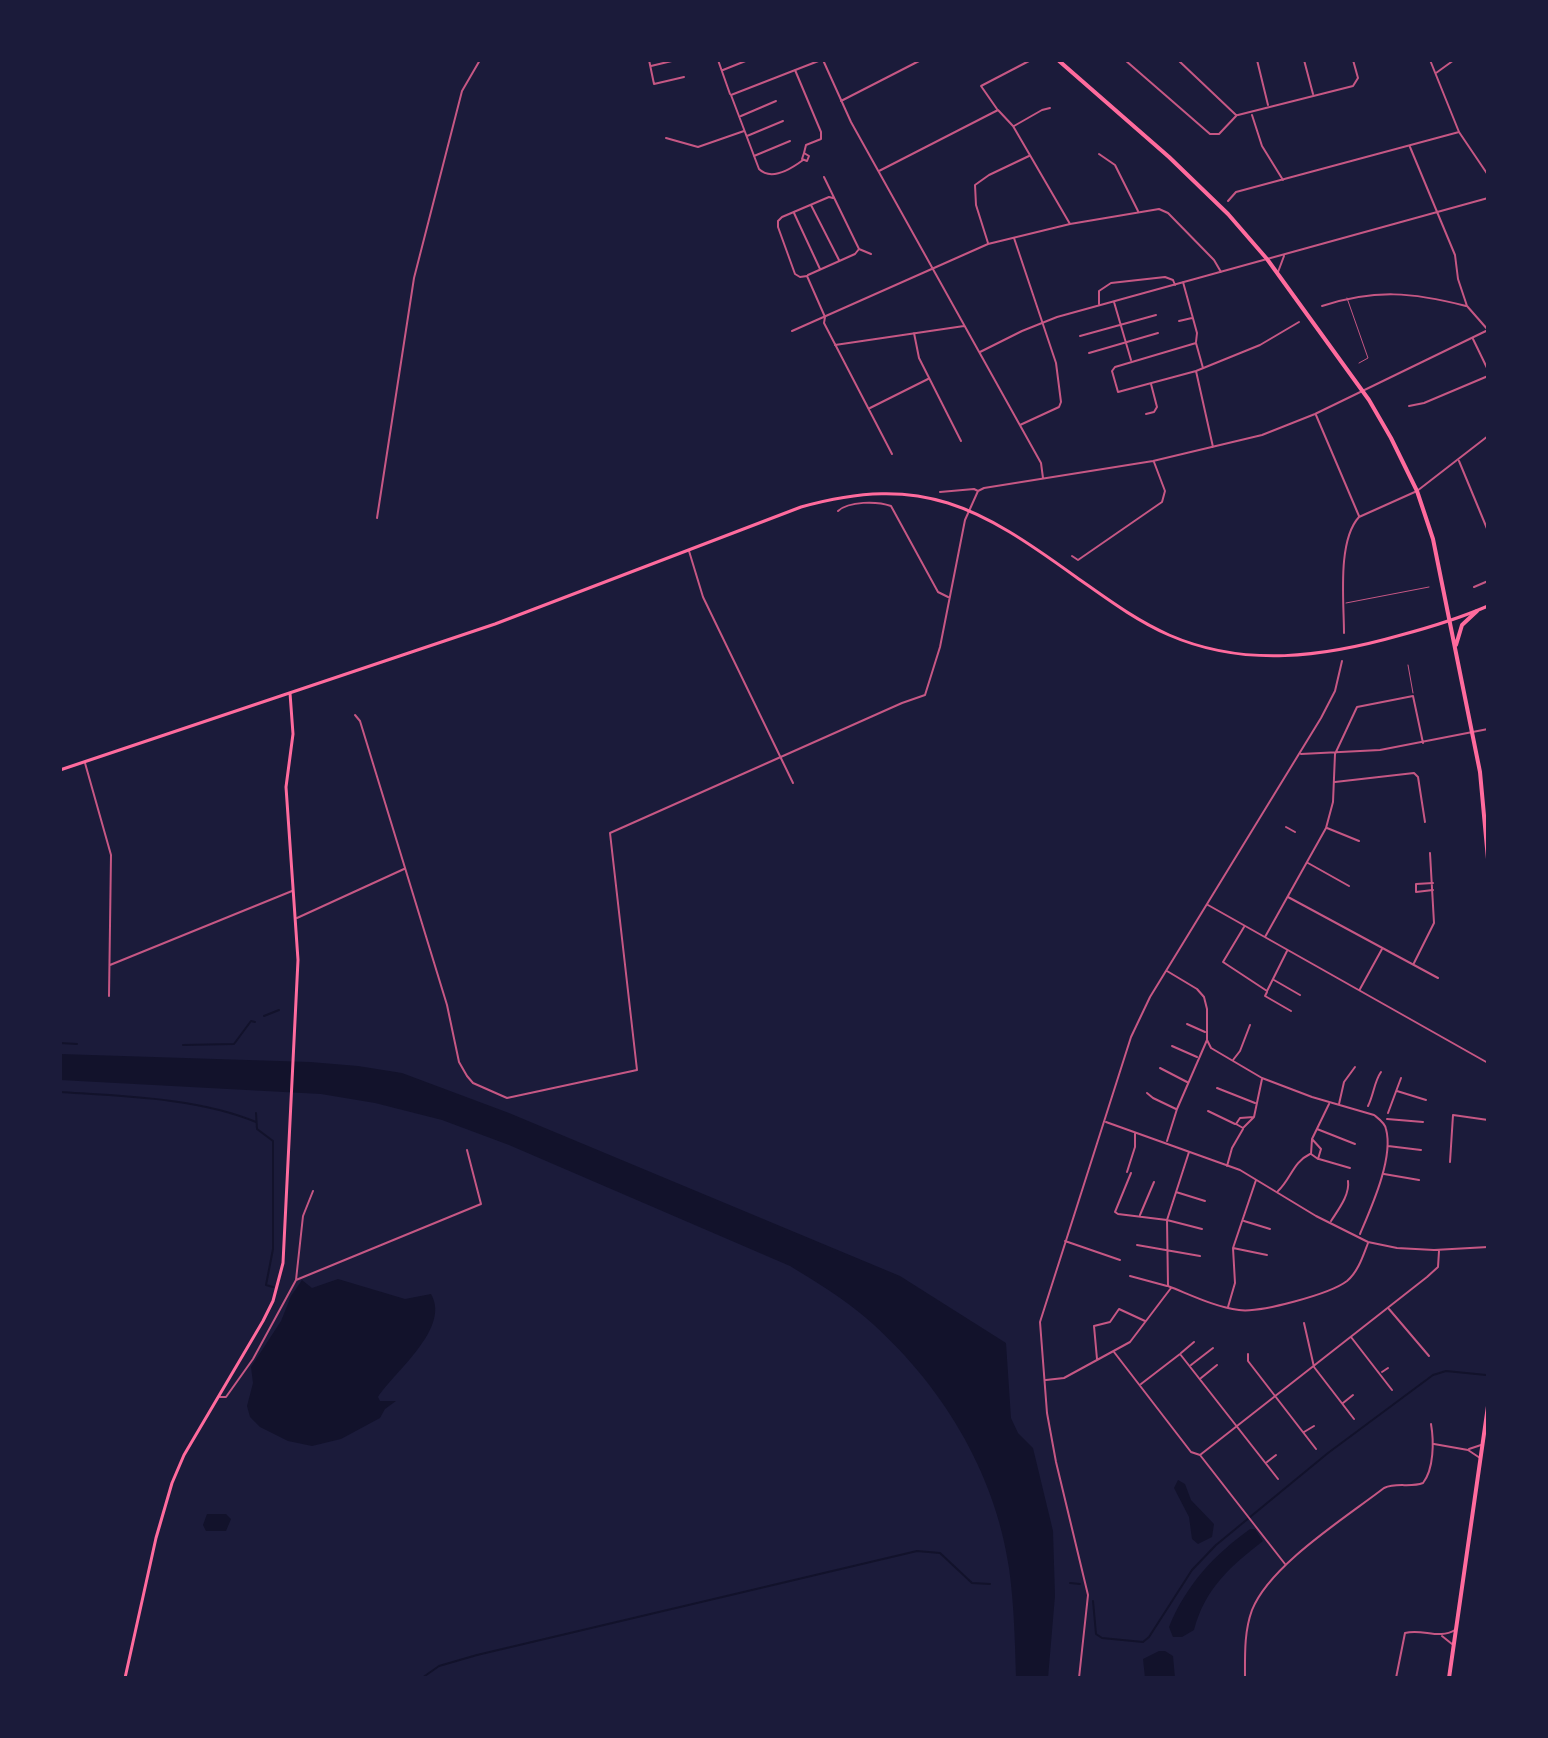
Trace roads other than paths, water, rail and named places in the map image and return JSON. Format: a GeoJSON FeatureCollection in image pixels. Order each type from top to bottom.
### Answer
{"type":"FeatureCollection","features":[{"type":"Feature","properties":{"kind":"main road"},"geometry":{"type":"LineString","coordinates":[[1058,60],[1197,182],[1267,259],[1382,421],[1417,491],[1433,539],[1484,801],[1488,859]]}},
{"type":"Feature","properties":{"kind":"main road"},"geometry":{"type":"LineString","coordinates":[[60,770],[495,624],[801,507],[856,494],[908,494],[969,510],[1020,537],[1132,616],[1172,636],[1225,652],[1258,657],[1322,654],[1450,621],[1488,606]]}},
{"type":"Feature","properties":{"kind":"main road"},"geometry":{"type":"LineString","coordinates":[[1456,648],[1462,625],[1477,611]]}},
{"type":"Feature","properties":{"kind":"main road"},"geometry":{"type":"LineString","coordinates":[[125,1678],[164,1509],[184,1455],[263,1321],[281,1273],[286,1243],[298,960],[286,787],[293,734],[290,693]]}},
{"type":"Feature","properties":{"kind":"main road"},"geometry":{"type":"LineString","coordinates":[[1449,1678],[1488,1406]]}},
{"type":"Feature","properties":{"kind":"street"},"geometry":{"type":"LineString","coordinates":[[377,518],[414,278],[462,91],[480,60]]}},
{"type":"Feature","properties":{"kind":"street"},"geometry":{"type":"LineString","coordinates":[[649,60],[654,84],[684,77]]}},
{"type":"Feature","properties":{"kind":"street"},"geometry":{"type":"LineString","coordinates":[[650,66],[676,60]]}},
{"type":"Feature","properties":{"kind":"street"},"geometry":{"type":"LineString","coordinates":[[718,60],[759,169],[765,175],[772,175],[803,160],[807,161],[810,157],[804,153]]}},
{"type":"Feature","properties":{"kind":"street"},"geometry":{"type":"LineString","coordinates":[[721,70],[748,60]]}},
{"type":"Feature","properties":{"kind":"street"},"geometry":{"type":"LineString","coordinates":[[795,60],[821,132],[821,139],[806,145],[803,160]]}},
{"type":"Feature","properties":{"kind":"street"},"geometry":{"type":"LineString","coordinates":[[731,95],[822,60],[878,171],[1041,463],[1043,479]]}},
{"type":"Feature","properties":{"kind":"street"},"geometry":{"type":"LineString","coordinates":[[841,101],[921,60]]}},
{"type":"Feature","properties":{"kind":"street"},"geometry":{"type":"LineString","coordinates":[[1125,60],[1210,134],[1219,134],[1237,115],[1353,86],[1358,78],[1353,60]]}},
{"type":"Feature","properties":{"kind":"street"},"geometry":{"type":"LineString","coordinates":[[1178,60],[1237,115]]}},
{"type":"Feature","properties":{"kind":"street"},"geometry":{"type":"LineString","coordinates":[[1257,60],[1269,108]]}},
{"type":"Feature","properties":{"kind":"street"},"geometry":{"type":"LineString","coordinates":[[1304,60],[1313,96]]}},
{"type":"Feature","properties":{"kind":"street"},"geometry":{"type":"LineString","coordinates":[[1430,60],[1459,132],[1488,175]]}},
{"type":"Feature","properties":{"kind":"street"},"geometry":{"type":"LineString","coordinates":[[1435,74],[1454,60]]}},
{"type":"Feature","properties":{"kind":"street"},"geometry":{"type":"LineString","coordinates":[[1029,61],[981,86],[1013,126],[1070,224]]}},
{"type":"Feature","properties":{"kind":"street"},"geometry":{"type":"LineString","coordinates":[[740,116],[776,101]]}},
{"type":"Feature","properties":{"kind":"street"},"geometry":{"type":"LineString","coordinates":[[1013,126],[1050,108]]}},
{"type":"Feature","properties":{"kind":"street"},"geometry":{"type":"LineString","coordinates":[[878,171],[998,110]]}},
{"type":"Feature","properties":{"kind":"street"},"geometry":{"type":"LineString","coordinates":[[1252,113],[1262,146],[1283,180]]}},
{"type":"Feature","properties":{"kind":"street"},"geometry":{"type":"LineString","coordinates":[[747,136],[783,121]]}},
{"type":"Feature","properties":{"kind":"street"},"geometry":{"type":"LineString","coordinates":[[666,138],[698,147],[745,131]]}},
{"type":"Feature","properties":{"kind":"street"},"geometry":{"type":"LineString","coordinates":[[1228,201],[1236,192],[1459,132]]}},
{"type":"Feature","properties":{"kind":"street"},"geometry":{"type":"LineString","coordinates":[[754,156],[790,141]]}},
{"type":"Feature","properties":{"kind":"street"},"geometry":{"type":"LineString","coordinates":[[355,715],[360,721],[447,1005],[462,1069],[473,1083],[507,1098],[637,1070],[610,833],[928,692],[965,520],[978,491],[1153,461],[1262,435],[1315,414],[1488,330],[1467,306],[1458,279],[1455,255],[1409,146]]}},
{"type":"Feature","properties":{"kind":"street"},"geometry":{"type":"LineString","coordinates":[[1099,154],[1115,165],[1139,212]]}},
{"type":"Feature","properties":{"kind":"street"},"geometry":{"type":"LineString","coordinates":[[988,244],[976,205],[975,185],[1030,155]]}},
{"type":"Feature","properties":{"kind":"street"},"geometry":{"type":"LineString","coordinates":[[824,177],[859,249],[871,254]]}},
{"type":"Feature","properties":{"kind":"street"},"geometry":{"type":"LineString","coordinates":[[833,198],[829,197],[778,221],[795,274],[807,276],[855,254],[859,249]]}},
{"type":"Feature","properties":{"kind":"street"},"geometry":{"type":"LineString","coordinates":[[980,352],[1042,323],[1099,305],[1488,198]]}},
{"type":"Feature","properties":{"kind":"street"},"geometry":{"type":"LineString","coordinates":[[811,205],[839,261]]}},
{"type":"Feature","properties":{"kind":"street"},"geometry":{"type":"LineString","coordinates":[[792,331],[988,244],[1070,224],[1159,209],[1168,213],[1214,260],[1221,272]]}},
{"type":"Feature","properties":{"kind":"street"},"geometry":{"type":"LineString","coordinates":[[794,212],[820,270]]}},
{"type":"Feature","properties":{"kind":"street"},"geometry":{"type":"LineString","coordinates":[[1014,237],[1056,363],[1061,405],[1020,425]]}},
{"type":"Feature","properties":{"kind":"street"},"geometry":{"type":"LineString","coordinates":[[1277,273],[1285,255]]}},
{"type":"Feature","properties":{"kind":"street"},"geometry":{"type":"LineString","coordinates":[[807,276],[825,317],[824,323],[892,454]]}},
{"type":"Feature","properties":{"kind":"street"},"geometry":{"type":"LineString","coordinates":[[1099,305],[1099,291],[1111,283],[1165,277],[1173,280],[1175,285]]}},
{"type":"Feature","properties":{"kind":"street"},"geometry":{"type":"LineString","coordinates":[[1183,282],[1203,368]]}},
{"type":"Feature","properties":{"kind":"street"},"geometry":{"type":"LineString","coordinates":[[1322,306],[1382,292],[1426,296],[1467,306]]}},
{"type":"Feature","properties":{"kind":"street"},"geometry":{"type":"LineString","coordinates":[[1114,302],[1131,361]]}},
{"type":"Feature","properties":{"kind":"street"},"geometry":{"type":"LineString","coordinates":[[1080,336],[1156,315]]}},
{"type":"Feature","properties":{"kind":"street"},"geometry":{"type":"LineString","coordinates":[[1179,321],[1193,318]]}},
{"type":"Feature","properties":{"kind":"street"},"geometry":{"type":"LineString","coordinates":[[1196,343],[1115,367],[1112,371],[1118,392],[1196,371],[1260,345],[1299,322]]}},
{"type":"Feature","properties":{"kind":"street"},"geometry":{"type":"LineString","coordinates":[[835,345],[965,326]]}},
{"type":"Feature","properties":{"kind":"street"},"geometry":{"type":"LineString","coordinates":[[914,333],[919,358],[961,441]]}},
{"type":"Feature","properties":{"kind":"street"},"geometry":{"type":"LineString","coordinates":[[1089,353],[1158,333]]}},
{"type":"Feature","properties":{"kind":"street"},"geometry":{"type":"LineString","coordinates":[[1472,338],[1488,370]]}},
{"type":"Feature","properties":{"kind":"street"},"geometry":{"type":"LineString","coordinates":[[1196,371],[1213,448]]}},
{"type":"Feature","properties":{"kind":"street"},"geometry":{"type":"LineString","coordinates":[[1409,406],[1424,403],[1488,376]]}},
{"type":"Feature","properties":{"kind":"street"},"geometry":{"type":"LineString","coordinates":[[868,409],[929,379]]}},
{"type":"Feature","properties":{"kind":"street"},"geometry":{"type":"LineString","coordinates":[[1146,414],[1154,412],[1157,407],[1151,383]]}},
{"type":"Feature","properties":{"kind":"street"},"geometry":{"type":"LineString","coordinates":[[1315,414],[1359,517]]}},
{"type":"Feature","properties":{"kind":"street"},"geometry":{"type":"LineString","coordinates":[[1344,633],[1346,551],[1352,525],[1359,517],[1417,491],[1488,436]]}},
{"type":"Feature","properties":{"kind":"street"},"geometry":{"type":"LineString","coordinates":[[1459,460],[1488,531]]}},
{"type":"Feature","properties":{"kind":"street"},"geometry":{"type":"LineString","coordinates":[[1072,556],[1078,560],[1162,502],[1165,491],[1153,461]]}},
{"type":"Feature","properties":{"kind":"street"},"geometry":{"type":"LineString","coordinates":[[940,492],[978,491]]}},
{"type":"Feature","properties":{"kind":"street"},"geometry":{"type":"LineString","coordinates":[[838,511],[843,506],[852,505],[874,503],[891,506],[938,592],[950,597]]}},
{"type":"Feature","properties":{"kind":"street"},"geometry":{"type":"LineString","coordinates":[[688,550],[703,597],[793,783]]}},
{"type":"Feature","properties":{"kind":"street"},"geometry":{"type":"LineString","coordinates":[[1474,587],[1488,581]]}},
{"type":"Feature","properties":{"kind":"street"},"geometry":{"type":"LineString","coordinates":[[1079,1678],[1088,1595],[1056,1462],[1040,1322],[1131,1037],[1150,997],[1335,691],[1342,661]]}},
{"type":"Feature","properties":{"kind":"street"},"geometry":{"type":"LineString","coordinates":[[1265,937],[1326,828],[1333,802],[1335,754],[1357,707],[1413,696],[1423,743]]}},
{"type":"Feature","properties":{"kind":"street"},"geometry":{"type":"LineString","coordinates":[[1299,754],[1335,754],[1423,743],[1488,729]]}},
{"type":"Feature","properties":{"kind":"street"},"geometry":{"type":"LineString","coordinates":[[84,762],[111,855],[109,996]]}},
{"type":"Feature","properties":{"kind":"street"},"geometry":{"type":"LineString","coordinates":[[1334,782],[1414,773],[1418,777],[1425,822]]}},
{"type":"Feature","properties":{"kind":"street"},"geometry":{"type":"LineString","coordinates":[[1286,827],[1295,832]]}},
{"type":"Feature","properties":{"kind":"street"},"geometry":{"type":"LineString","coordinates":[[1326,828],[1359,841]]}},
{"type":"Feature","properties":{"kind":"street"},"geometry":{"type":"LineString","coordinates":[[1413,964],[1434,923],[1430,853]]}},
{"type":"Feature","properties":{"kind":"street"},"geometry":{"type":"LineString","coordinates":[[1307,862],[1349,886]]}},
{"type":"Feature","properties":{"kind":"street"},"geometry":{"type":"LineString","coordinates":[[296,918],[405,869]]}},
{"type":"Feature","properties":{"kind":"street"},"geometry":{"type":"LineString","coordinates":[[1433,883],[1416,884],[1416,892],[1434,890]]}},
{"type":"Feature","properties":{"kind":"street"},"geometry":{"type":"LineString","coordinates":[[110,965],[293,891]]}},
{"type":"Feature","properties":{"kind":"street"},"geometry":{"type":"LineString","coordinates":[[1288,897],[1438,978]]}},
{"type":"Feature","properties":{"kind":"street"},"geometry":{"type":"LineString","coordinates":[[1207,904],[1488,1063]]}},
{"type":"Feature","properties":{"kind":"street"},"geometry":{"type":"LineString","coordinates":[[1245,926],[1223,962],[1267,991]]}},
{"type":"Feature","properties":{"kind":"street"},"geometry":{"type":"LineString","coordinates":[[1359,990],[1383,948]]}},
{"type":"Feature","properties":{"kind":"street"},"geometry":{"type":"LineString","coordinates":[[1287,950],[1265,996],[1291,1011]]}},
{"type":"Feature","properties":{"kind":"street"},"geometry":{"type":"LineString","coordinates":[[1166,970],[1197,989],[1204,997],[1207,1040],[1211,1048],[1262,1078],[1381,1120],[1386,1129],[1383,1174],[1359,1235]]}},
{"type":"Feature","properties":{"kind":"street"},"geometry":{"type":"LineString","coordinates":[[1273,980],[1300,995]]}},
{"type":"Feature","properties":{"kind":"street"},"geometry":{"type":"LineString","coordinates":[[1187,1024],[1206,1032]]}},
{"type":"Feature","properties":{"kind":"street"},"geometry":{"type":"LineString","coordinates":[[1232,1061],[1240,1051],[1250,1025]]}},
{"type":"Feature","properties":{"kind":"street"},"geometry":{"type":"LineString","coordinates":[[1167,1143],[1177,1109],[1207,1040]]}},
{"type":"Feature","properties":{"kind":"street"},"geometry":{"type":"LineString","coordinates":[[1172,1046],[1198,1058]]}},
{"type":"Feature","properties":{"kind":"street"},"geometry":{"type":"LineString","coordinates":[[1338,1105],[1344,1082],[1355,1067]]}},
{"type":"Feature","properties":{"kind":"street"},"geometry":{"type":"LineString","coordinates":[[1160,1068],[1188,1082]]}},
{"type":"Feature","properties":{"kind":"street"},"geometry":{"type":"LineString","coordinates":[[1368,1106],[1381,1072]]}},
{"type":"Feature","properties":{"kind":"street"},"geometry":{"type":"LineString","coordinates":[[1227,1166],[1243,1128],[1254,1117],[1262,1078]]}},
{"type":"Feature","properties":{"kind":"street"},"geometry":{"type":"LineString","coordinates":[[1388,1113],[1401,1078]]}},
{"type":"Feature","properties":{"kind":"street"},"geometry":{"type":"LineString","coordinates":[[1217,1088],[1257,1104]]}},
{"type":"Feature","properties":{"kind":"street"},"geometry":{"type":"LineString","coordinates":[[1396,1092],[1426,1100]]}},
{"type":"Feature","properties":{"kind":"street"},"geometry":{"type":"LineString","coordinates":[[1147,1093],[1177,1109]]}},
{"type":"Feature","properties":{"kind":"street"},"geometry":{"type":"LineString","coordinates":[[1311,1154],[1312,1139],[1330,1103]]}},
{"type":"Feature","properties":{"kind":"street"},"geometry":{"type":"LineString","coordinates":[[1208,1111],[1243,1128]]}},
{"type":"Feature","properties":{"kind":"street"},"geometry":{"type":"LineString","coordinates":[[1450,1162],[1453,1115],[1488,1120]]}},
{"type":"Feature","properties":{"kind":"street"},"geometry":{"type":"LineString","coordinates":[[1236,1124],[1240,1118],[1254,1117]]}},
{"type":"Feature","properties":{"kind":"street"},"geometry":{"type":"LineString","coordinates":[[1387,1119],[1423,1122]]}},
{"type":"Feature","properties":{"kind":"street"},"geometry":{"type":"LineString","coordinates":[[1105,1122],[1227,1166],[1368,1242],[1397,1248],[1440,1250],[1488,1247]]}},
{"type":"Feature","properties":{"kind":"street"},"geometry":{"type":"LineString","coordinates":[[1316,1129],[1355,1144]]}},
{"type":"Feature","properties":{"kind":"street"},"geometry":{"type":"LineString","coordinates":[[1127,1172],[1135,1147],[1135,1134]]}},
{"type":"Feature","properties":{"kind":"street"},"geometry":{"type":"LineString","coordinates":[[1312,1139],[1321,1149],[1318,1159]]}},
{"type":"Feature","properties":{"kind":"street"},"geometry":{"type":"LineString","coordinates":[[1386,1146],[1421,1150]]}},
{"type":"Feature","properties":{"kind":"street"},"geometry":{"type":"LineString","coordinates":[[296,1280],[481,1204],[467,1150]]}},
{"type":"Feature","properties":{"kind":"street"},"geometry":{"type":"LineString","coordinates":[[1045,1380],[1064,1378],[1130,1342],[1170,1287],[1167,1220],[1189,1151]]}},
{"type":"Feature","properties":{"kind":"street"},"geometry":{"type":"LineString","coordinates":[[1311,1154],[1350,1168]]}},
{"type":"Feature","properties":{"kind":"street"},"geometry":{"type":"LineString","coordinates":[[1277,1191],[1285,1184],[1299,1160],[1311,1154]]}},
{"type":"Feature","properties":{"kind":"street"},"geometry":{"type":"LineString","coordinates":[[1115,1212],[1131,1173]]}},
{"type":"Feature","properties":{"kind":"street"},"geometry":{"type":"LineString","coordinates":[[1383,1174],[1419,1180]]}},
{"type":"Feature","properties":{"kind":"street"},"geometry":{"type":"LineString","coordinates":[[1227,1308],[1235,1283],[1233,1248],[1256,1180]]}},
{"type":"Feature","properties":{"kind":"street"},"geometry":{"type":"LineString","coordinates":[[1330,1223],[1349,1187],[1348,1181]]}},
{"type":"Feature","properties":{"kind":"street"},"geometry":{"type":"LineString","coordinates":[[1139,1217],[1154,1182]]}},
{"type":"Feature","properties":{"kind":"street"},"geometry":{"type":"LineString","coordinates":[[219,1396],[226,1397],[253,1359],[296,1280],[303,1216],[313,1191]]}},
{"type":"Feature","properties":{"kind":"street"},"geometry":{"type":"LineString","coordinates":[[1176,1192],[1205,1201]]}},
{"type":"Feature","properties":{"kind":"street"},"geometry":{"type":"LineString","coordinates":[[1108,1209],[1123,1215],[1167,1220],[1202,1229]]}},
{"type":"Feature","properties":{"kind":"street"},"geometry":{"type":"LineString","coordinates":[[1242,1221],[1270,1229]]}},
{"type":"Feature","properties":{"kind":"street"},"geometry":{"type":"LineString","coordinates":[[1064,1241],[1120,1260]]}},
{"type":"Feature","properties":{"kind":"street"},"geometry":{"type":"LineString","coordinates":[[1130,1276],[1244,1311],[1332,1290],[1355,1271],[1368,1242]]}},
{"type":"Feature","properties":{"kind":"street"},"geometry":{"type":"LineString","coordinates":[[1137,1245],[1200,1256]]}},
{"type":"Feature","properties":{"kind":"street"},"geometry":{"type":"LineString","coordinates":[[1233,1248],[1267,1255]]}},
{"type":"Feature","properties":{"kind":"street"},"geometry":{"type":"LineString","coordinates":[[1200,1455],[1438,1267],[1440,1250]]}},
{"type":"Feature","properties":{"kind":"street"},"geometry":{"type":"LineString","coordinates":[[1388,1308],[1429,1356]]}},
{"type":"Feature","properties":{"kind":"street"},"geometry":{"type":"LineString","coordinates":[[1097,1360],[1094,1326],[1110,1322],[1119,1309],[1145,1321]]}},
{"type":"Feature","properties":{"kind":"street"},"geometry":{"type":"LineString","coordinates":[[1304,1323],[1314,1367],[1354,1419]]}},
{"type":"Feature","properties":{"kind":"street"},"geometry":{"type":"LineString","coordinates":[[1351,1336],[1392,1390]]}},
{"type":"Feature","properties":{"kind":"street"},"geometry":{"type":"LineString","coordinates":[[1140,1385],[1194,1342]]}},
{"type":"Feature","properties":{"kind":"street"},"geometry":{"type":"LineString","coordinates":[[1190,1366],[1213,1348]]}},
{"type":"Feature","properties":{"kind":"street"},"geometry":{"type":"LineString","coordinates":[[1114,1352],[1191,1452],[1200,1455],[1286,1565]]}},
{"type":"Feature","properties":{"kind":"street"},"geometry":{"type":"LineString","coordinates":[[1180,1354],[1278,1479]]}},
{"type":"Feature","properties":{"kind":"street"},"geometry":{"type":"LineString","coordinates":[[1248,1354],[1248,1361],[1316,1449]]}},
{"type":"Feature","properties":{"kind":"street"},"geometry":{"type":"LineString","coordinates":[[1200,1378],[1217,1365]]}},
{"type":"Feature","properties":{"kind":"street"},"geometry":{"type":"LineString","coordinates":[[1381,1373],[1388,1368]]}},
{"type":"Feature","properties":{"kind":"street"},"geometry":{"type":"LineString","coordinates":[[1342,1403],[1353,1395]]}},
{"type":"Feature","properties":{"kind":"street"},"geometry":{"type":"LineString","coordinates":[[1245,1678],[1247,1626],[1260,1593],[1286,1565],[1384,1488],[1423,1483],[1428,1473],[1432,1444],[1431,1424]]}},
{"type":"Feature","properties":{"kind":"street"},"geometry":{"type":"LineString","coordinates":[[1303,1433],[1314,1426]]}},
{"type":"Feature","properties":{"kind":"street"},"geometry":{"type":"LineString","coordinates":[[1432,1444],[1468,1450],[1477,1448],[1484,1438]]}},
{"type":"Feature","properties":{"kind":"street"},"geometry":{"type":"LineString","coordinates":[[1468,1450],[1481,1460]]}},
{"type":"Feature","properties":{"kind":"street"},"geometry":{"type":"LineString","coordinates":[[1266,1462],[1276,1455]]}},
{"type":"Feature","properties":{"kind":"street"},"geometry":{"type":"LineString","coordinates":[[1396,1678],[1405,1633],[1441,1635],[1456,1629]]}},
{"type":"Feature","properties":{"kind":"street"},"geometry":{"type":"LineString","coordinates":[[1441,1635],[1454,1645]]}},
{"type":"Feature","properties":{"kind":"lane"},"geometry":{"type":"LineString","coordinates":[[1347,298],[1368,358],[1359,363]]}},
{"type":"Feature","properties":{"kind":"lane"},"geometry":{"type":"LineString","coordinates":[[1344,604],[1429,587]]}},
{"type":"Feature","properties":{"kind":"lane"},"geometry":{"type":"LineString","coordinates":[[1408,665],[1413,696]]}},
{"type":"Feature","properties":{"kind":"waterway"},"geometry":{"type":"LineString","coordinates":[[264,1016],[279,1010]]}},
{"type":"Feature","properties":{"kind":"waterway"},"geometry":{"type":"LineString","coordinates":[[183,1045],[234,1044],[251,1021],[255,1022]]}},
{"type":"Feature","properties":{"kind":"waterway"},"geometry":{"type":"LineString","coordinates":[[60,1043],[77,1044]]}},
{"type":"Feature","properties":{"kind":"waterway"},"geometry":{"type":"LineString","coordinates":[[60,1092],[185,1103],[256,1122]]}},
{"type":"Feature","properties":{"kind":"waterway"},"geometry":{"type":"LineString","coordinates":[[256,1113],[257,1129],[273,1141],[273,1249],[266,1285],[273,1287]]}},
{"type":"Feature","properties":{"kind":"waterway"},"geometry":{"type":"LineString","coordinates":[[1093,1601],[1096,1634],[1102,1638],[1143,1642],[1192,1570],[1216,1545],[1328,1453],[1433,1375],[1446,1371],[1486,1375]]}},
{"type":"Feature","properties":{"kind":"waterway"},"geometry":{"type":"LineString","coordinates":[[422,1678],[439,1666],[477,1655],[917,1551],[940,1553],[972,1583],[990,1584]]}},
{"type":"Feature","properties":{"kind":"waterway"},"geometry":{"type":"LineString","coordinates":[[1070,1583],[1080,1584]]}}]}
